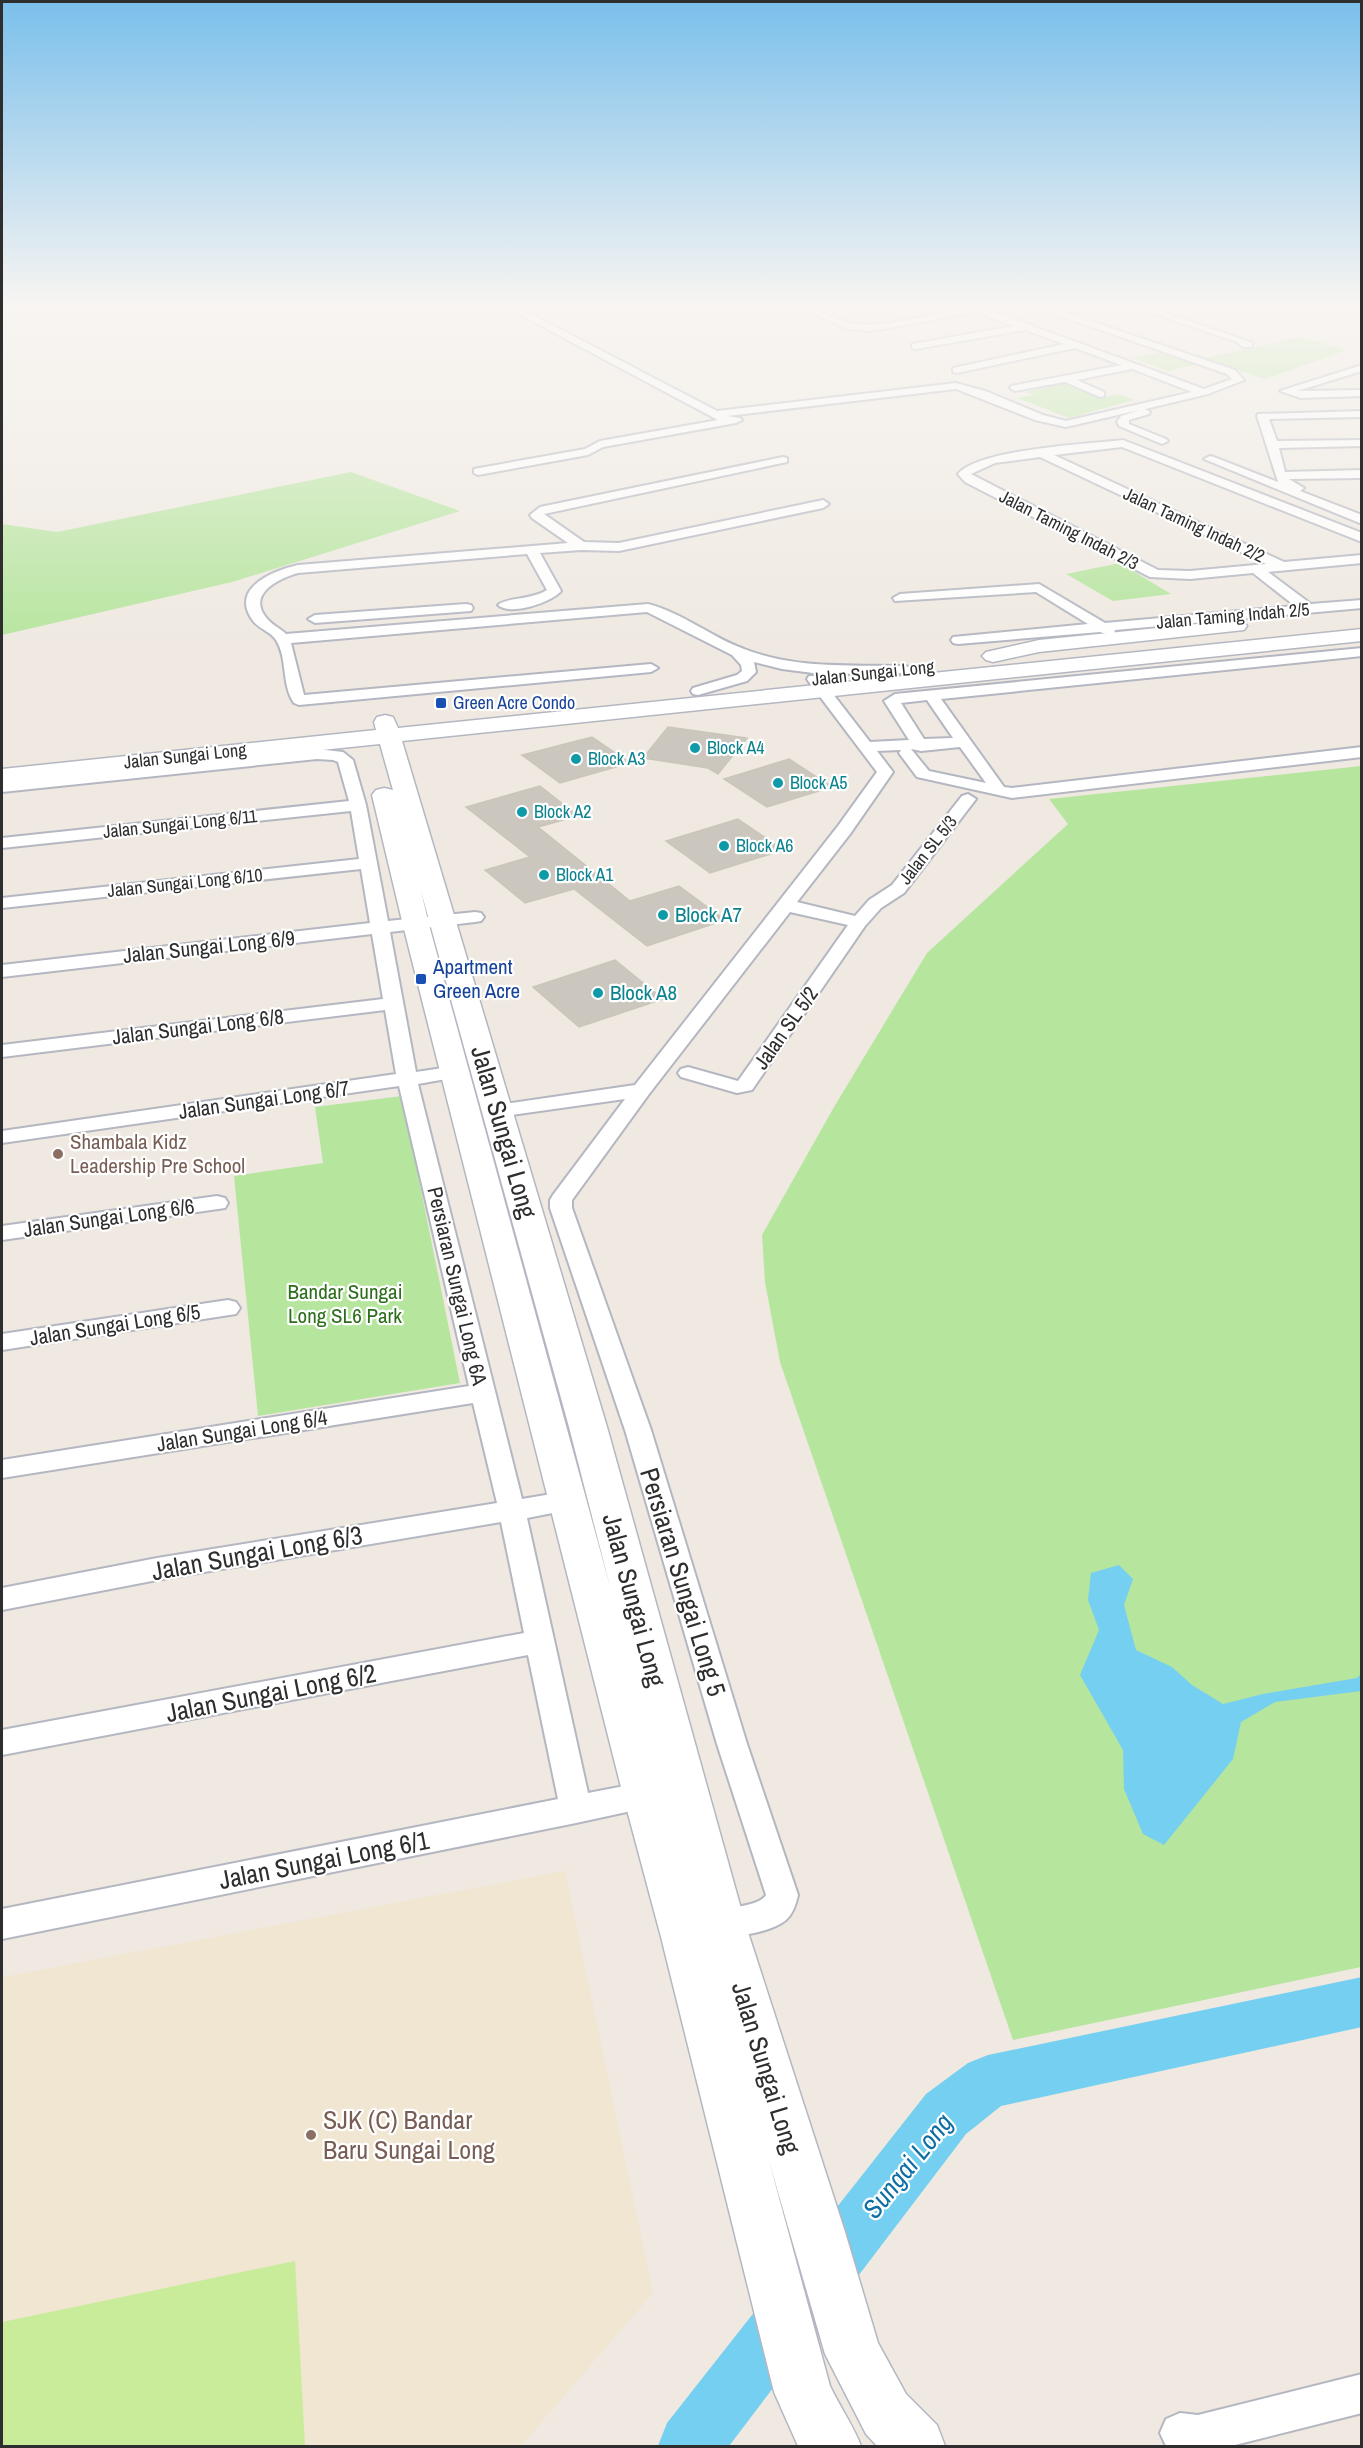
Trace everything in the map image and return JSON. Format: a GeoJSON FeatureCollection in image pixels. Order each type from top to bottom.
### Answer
{"type":"FeatureCollection","features":[{"type":"Feature","properties":{"kind":"street"},"geometry":{"type":"LineString","coordinates":[[478,471],[588,452],[600,444],[733,420]]}},
{"type":"Feature","properties":{"kind":"street"},"geometry":{"type":"LineString","coordinates":[[1038,420],[1050,425],[1076,428],[1100,421],[1362,526]]}},
{"type":"Feature","properties":{"kind":"street"},"geometry":{"type":"LineString","coordinates":[[1050,420],[1066,424],[1100,421],[1179,447]]}},
{"type":"Feature","properties":{"kind":"street"},"geometry":{"type":"LineString","coordinates":[[1040,453],[1124,429],[1146,420]]}},
{"type":"Feature","properties":{"kind":"street"},"geometry":{"type":"LineString","coordinates":[[1264,420],[1283,481],[1358,510]]}},
{"type":"Feature","properties":{"kind":"street"},"geometry":{"type":"LineString","coordinates":[[1124,429],[1140,437]]}},
{"type":"Feature","properties":{"kind":"street"},"geometry":{"type":"LineString","coordinates":[[1124,429],[1362,538]]}},
{"type":"Feature","properties":{"kind":"street"},"geometry":{"type":"LineString","coordinates":[[1273,445],[1362,443]]}},
{"type":"Feature","properties":{"kind":"street","name":"Jalan Taming Indah 2/3"},"geometry":{"type":"LineString","coordinates":[[1040,453],[993,460],[973,467],[964,474],[969,479],[1155,574],[1171,576],[1256,569]]}},
{"type":"Feature","properties":{"kind":"street","name":"Jalan Taming Indah 2/2"},"geometry":{"type":"LineString","coordinates":[[1040,453],[1282,567]]}},
{"type":"Feature","properties":{"kind":"street"},"geometry":{"type":"LineString","coordinates":[[1200,456],[1362,520]]}},
{"type":"Feature","properties":{"kind":"street"},"geometry":{"type":"LineString","coordinates":[[580,546],[536,515],[540,512],[783,459]]}},
{"type":"Feature","properties":{"kind":"street"},"geometry":{"type":"LineString","coordinates":[[1280,476],[1362,474]]}},
{"type":"Feature","properties":{"kind":"street"},"geometry":{"type":"LineString","coordinates":[[651,668],[299,700],[283,639],[261,621],[254,609],[259,587],[280,573],[298,569],[580,546],[619,547],[823,504]]}},
{"type":"Feature","properties":{"kind":"street"},"geometry":{"type":"LineString","coordinates":[[315,619],[529,603],[546,598],[554,591],[532,551]]}},
{"type":"Feature","properties":{"kind":"street"},"geometry":{"type":"LineString","coordinates":[[1256,569],[1362,559]]}},
{"type":"Feature","properties":{"kind":"street"},"geometry":{"type":"LineString","coordinates":[[1256,569],[1308,609]]}},
{"type":"Feature","properties":{"kind":"street"},"geometry":{"type":"LineString","coordinates":[[900,598],[1039,588],[1112,633]]}},
{"type":"Feature","properties":{"kind":"street","name":"Jalan Taming Indah 2/5"},"geometry":{"type":"LineString","coordinates":[[958,640],[1112,633],[1362,604]]}},
{"type":"Feature","properties":{"kind":"street"},"geometry":{"type":"LineString","coordinates":[[283,639],[648,608],[663,612],[737,652],[783,666],[814,671],[904,670]]}},
{"type":"Feature","properties":{"kind":"street"},"geometry":{"type":"LineString","coordinates":[[954,665],[1112,633],[1252,625],[1362,623]]}},
{"type":"Feature","properties":{"kind":"street","name":"Jalan Sungai Long"},"geometry":{"type":"LineString","coordinates":[[2,760],[377,730],[819,685],[904,670],[1362,623]]}},
{"type":"Feature","properties":{"kind":"street","name":"Jalan Sungai Long"},"geometry":{"type":"LineString","coordinates":[[377,730],[698,691],[1150,670],[1362,635]]}},
{"type":"Feature","properties":{"kind":"street"},"geometry":{"type":"LineString","coordinates":[[698,691],[742,678],[749,672],[748,664],[737,652]]}},
{"type":"Feature","properties":{"kind":"street"},"geometry":{"type":"LineString","coordinates":[[1362,652],[1150,670],[902,697],[892,701],[922,774],[1000,792],[1019,793],[1362,752]]}},
{"type":"Feature","properties":{"kind":"street"},"geometry":{"type":"LineString","coordinates":[[498,1111],[642,1090],[883,776],[885,771],[819,685]]}},
{"type":"Feature","properties":{"kind":"street"},"geometry":{"type":"LineString","coordinates":[[930,694],[1000,792]]}},
{"type":"Feature","properties":{"kind":"street","name":"Jalan Sungai Long"},"geometry":{"type":"LineString","coordinates":[[377,730],[444,921],[588,1427],[722,1923],[818,2232],[852,2354],[886,2414],[916,2446]]}},
{"type":"Feature","properties":{"kind":"street","name":"Jalan Sungai Long"},"geometry":{"type":"LineString","coordinates":[[2,776],[261,741]]}},
{"type":"Feature","properties":{"kind":"street"},"geometry":{"type":"LineString","coordinates":[[870,751],[914,750],[963,742]]}},
{"type":"Feature","properties":{"kind":"street","name":"Persiaran Sungai Long 6A"},"geometry":{"type":"LineString","coordinates":[[2,787],[317,754],[332,754],[345,760],[358,805],[407,1079],[512,1510],[576,1810]]}},
{"type":"Feature","properties":{"kind":"street","name":"Jalan SL 5/3"},"geometry":{"type":"LineString","coordinates":[[859,922],[875,904],[898,889],[968,799]]}},
{"type":"Feature","properties":{"kind":"street","name":"Jalan Sungai Long 6/11"},"geometry":{"type":"LineString","coordinates":[[2,843],[358,805]]}},
{"type":"Feature","properties":{"kind":"street","name":"Jalan Sungai Long 6/10"},"geometry":{"type":"LineString","coordinates":[[2,903],[368,862]]}},
{"type":"Feature","properties":{"kind":"street"},"geometry":{"type":"LineString","coordinates":[[785,905],[859,922]]}},
{"type":"Feature","properties":{"kind":"street","name":"Jalan Sungai Long"},"geometry":{"type":"LineString","coordinates":[[444,921],[456,1072],[645,1795],[685,1937],[802,2391],[822,2433],[832,2446]]}},
{"type":"Feature","properties":{"kind":"street","name":"Jalan Sungai Long 6/9"},"geometry":{"type":"LineString","coordinates":[[2,970],[444,921]]}},
{"type":"Feature","properties":{"kind":"street","name":"Jalan SL 5/2"},"geometry":{"type":"LineString","coordinates":[[688,1073],[737,1087],[745,1086],[859,922]]}},
{"type":"Feature","properties":{"kind":"street","name":"Jalan Sungai Long 6/8"},"geometry":{"type":"LineString","coordinates":[[2,1051],[394,1003]]}},
{"type":"Feature","properties":{"kind":"street","name":"Jalan Sungai Long 6/7"},"geometry":{"type":"LineString","coordinates":[[2,1137],[456,1072]]}},
{"type":"Feature","properties":{"kind":"street","name":"Persiaran Sungai Long 5"},"geometry":{"type":"LineString","coordinates":[[642,1090],[561,1200],[561,1208],[638,1430],[732,1744],[782,1895],[780,1905],[773,1912],[722,1923]]}},
{"type":"Feature","properties":{"kind":"street","name":"Jalan Sungai Long 6/6"},"geometry":{"type":"LineString","coordinates":[[2,1233],[218,1203]]}},
{"type":"Feature","properties":{"kind":"street","name":"Jalan Sungai Long 6/5"},"geometry":{"type":"LineString","coordinates":[[2,1342],[228,1308]]}},
{"type":"Feature","properties":{"kind":"street","name":"Jalan Sungai Long 6/4"},"geometry":{"type":"LineString","coordinates":[[2,1469],[482,1393]]}},
{"type":"Feature","properties":{"kind":"street","name":"Jalan Sungai Long 6/3"},"geometry":{"type":"LineString","coordinates":[[2,1599],[157,1569],[569,1501]]}},
{"type":"Feature","properties":{"kind":"street","name":"Jalan Sungai Long 6/2"},"geometry":{"type":"LineString","coordinates":[[2,1743],[540,1641]]}},
{"type":"Feature","properties":{"kind":"street","name":"Jalan Sungai Long 6/1"},"geometry":{"type":"LineString","coordinates":[[2,1924],[645,1795]]}},
{"type":"Feature","properties":{"kind":"street"},"geometry":{"type":"LineString","coordinates":[[1180,2433],[1198,2435],[1362,2393]]}},
{"type":"Feature","properties":{"kind":"shaded area","name":"SJK (C) Bandar Baru Sungai Long"},"geometry":{"type":"Polygon","coordinates":[[[565,1871],[653,2293],[521,2446],[2,2446],[2,1977],[565,1871]]]}},
{"type":"Feature","properties":{"kind":"green space"},"geometry":{"type":"Polygon","coordinates":[[[351,472],[460,511],[232,582],[2,635],[2,524],[57,532],[351,472]]]}},
{"type":"Feature","properties":{"kind":"green space"},"geometry":{"type":"Polygon","coordinates":[[[1120,563],[1171,594],[1113,601],[1066,574],[1120,563]]]}},
{"type":"Feature","properties":{"kind":"green space"},"geometry":{"type":"Polygon","coordinates":[[[1361,766],[1361,1967],[1013,2040],[780,1362],[765,1282],[762,1235],[834,1107],[927,953],[1068,824],[1049,799],[1361,766]]]}},
{"type":"Feature","properties":{"kind":"green space","name":"Bandar Sungai Long SL6 Park"},"geometry":{"type":"Polygon","coordinates":[[[402,1096],[460,1383],[258,1416],[234,1176],[323,1163],[315,1107],[402,1096]]]}},
{"type":"Feature","properties":{"kind":"green space"},"geometry":{"type":"Polygon","coordinates":[[[295,2261],[305,2446],[2,2446],[2,2322],[295,2261]]]}},
{"type":"Feature","properties":{"kind":"water"},"geometry":{"type":"Polygon","coordinates":[[[1119,1565],[1133,1579],[1124,1605],[1136,1650],[1172,1667],[1192,1685],[1223,1704],[1263,1694],[1357,1678],[1361,1674],[1361,1691],[1275,1702],[1241,1722],[1233,1759],[1164,1845],[1143,1834],[1124,1789],[1123,1750],[1080,1675],[1099,1630],[1088,1600],[1091,1573],[1119,1565]]]}},
{"type":"Feature","properties":{"kind":"building","name":"Block A4"},"geometry":{"type":"Polygon","coordinates":[[[668,727],[747,738],[718,774],[708,768],[643,758],[668,727]]]}},
{"type":"Feature","properties":{"kind":"building","name":"Block A3"},"geometry":{"type":"Polygon","coordinates":[[[592,737],[630,763],[560,783],[522,755],[592,737]]]}},
{"type":"Feature","properties":{"kind":"building","name":"Block A5"},"geometry":{"type":"Polygon","coordinates":[[[789,759],[832,787],[767,807],[724,779],[789,759]]]}},
{"type":"Feature","properties":{"kind":"building"},"geometry":{"type":"Polygon","coordinates":[[[540,786],[578,816],[538,827],[630,901],[679,886],[725,920],[647,946],[574,889],[525,903],[485,870],[530,857],[466,807],[540,786]]]}},
{"type":"Feature","properties":{"kind":"building","name":"Block A6"},"geometry":{"type":"Polygon","coordinates":[[[738,819],[783,850],[710,873],[666,841],[738,819]]]}},
{"type":"Feature","properties":{"kind":"building","name":"Block A8"},"geometry":{"type":"Polygon","coordinates":[[[615,960],[663,999],[579,1027],[533,987],[615,960]]]}},
{"type":"Feature","properties":{"kind":"waterway","name":"Sungai Long"},"geometry":{"type":"LineString","coordinates":[[690,2446],[946,2114],[988,2082],[1362,2002]]}},
{"type":"Feature","properties":{"kind":"place","name":"Green Acre Condo"},"geometry":{"type":"Point","coordinates":[441,703]}},
{"type":"Feature","properties":{"kind":"place","name":"Block A4"},"geometry":{"type":"Point","coordinates":[695,748]}},
{"type":"Feature","properties":{"kind":"place","name":"Block A3"},"geometry":{"type":"Point","coordinates":[576,759]}},
{"type":"Feature","properties":{"kind":"place","name":"Block A5"},"geometry":{"type":"Point","coordinates":[778,783]}},
{"type":"Feature","properties":{"kind":"place","name":"Block A2"},"geometry":{"type":"Point","coordinates":[522,812]}},
{"type":"Feature","properties":{"kind":"place","name":"Block A6"},"geometry":{"type":"Point","coordinates":[724,846]}},
{"type":"Feature","properties":{"kind":"place","name":"Block A1"},"geometry":{"type":"Point","coordinates":[544,875]}},
{"type":"Feature","properties":{"kind":"place","name":"Block A7"},"geometry":{"type":"Point","coordinates":[663,915]}},
{"type":"Feature","properties":{"kind":"place","name":"Apartment Green Acre"},"geometry":{"type":"Point","coordinates":[421,979]}},
{"type":"Feature","properties":{"kind":"place","name":"Block A8"},"geometry":{"type":"Point","coordinates":[598,993]}},
{"type":"Feature","properties":{"kind":"place","name":"Shambala Kidz Leadership Pre School"},"geometry":{"type":"Point","coordinates":[58,1154]}},
{"type":"Feature","properties":{"kind":"place","name":"SJK (C) Bandar Baru Sungai Long"},"geometry":{"type":"Point","coordinates":[311,2135]}}]}
